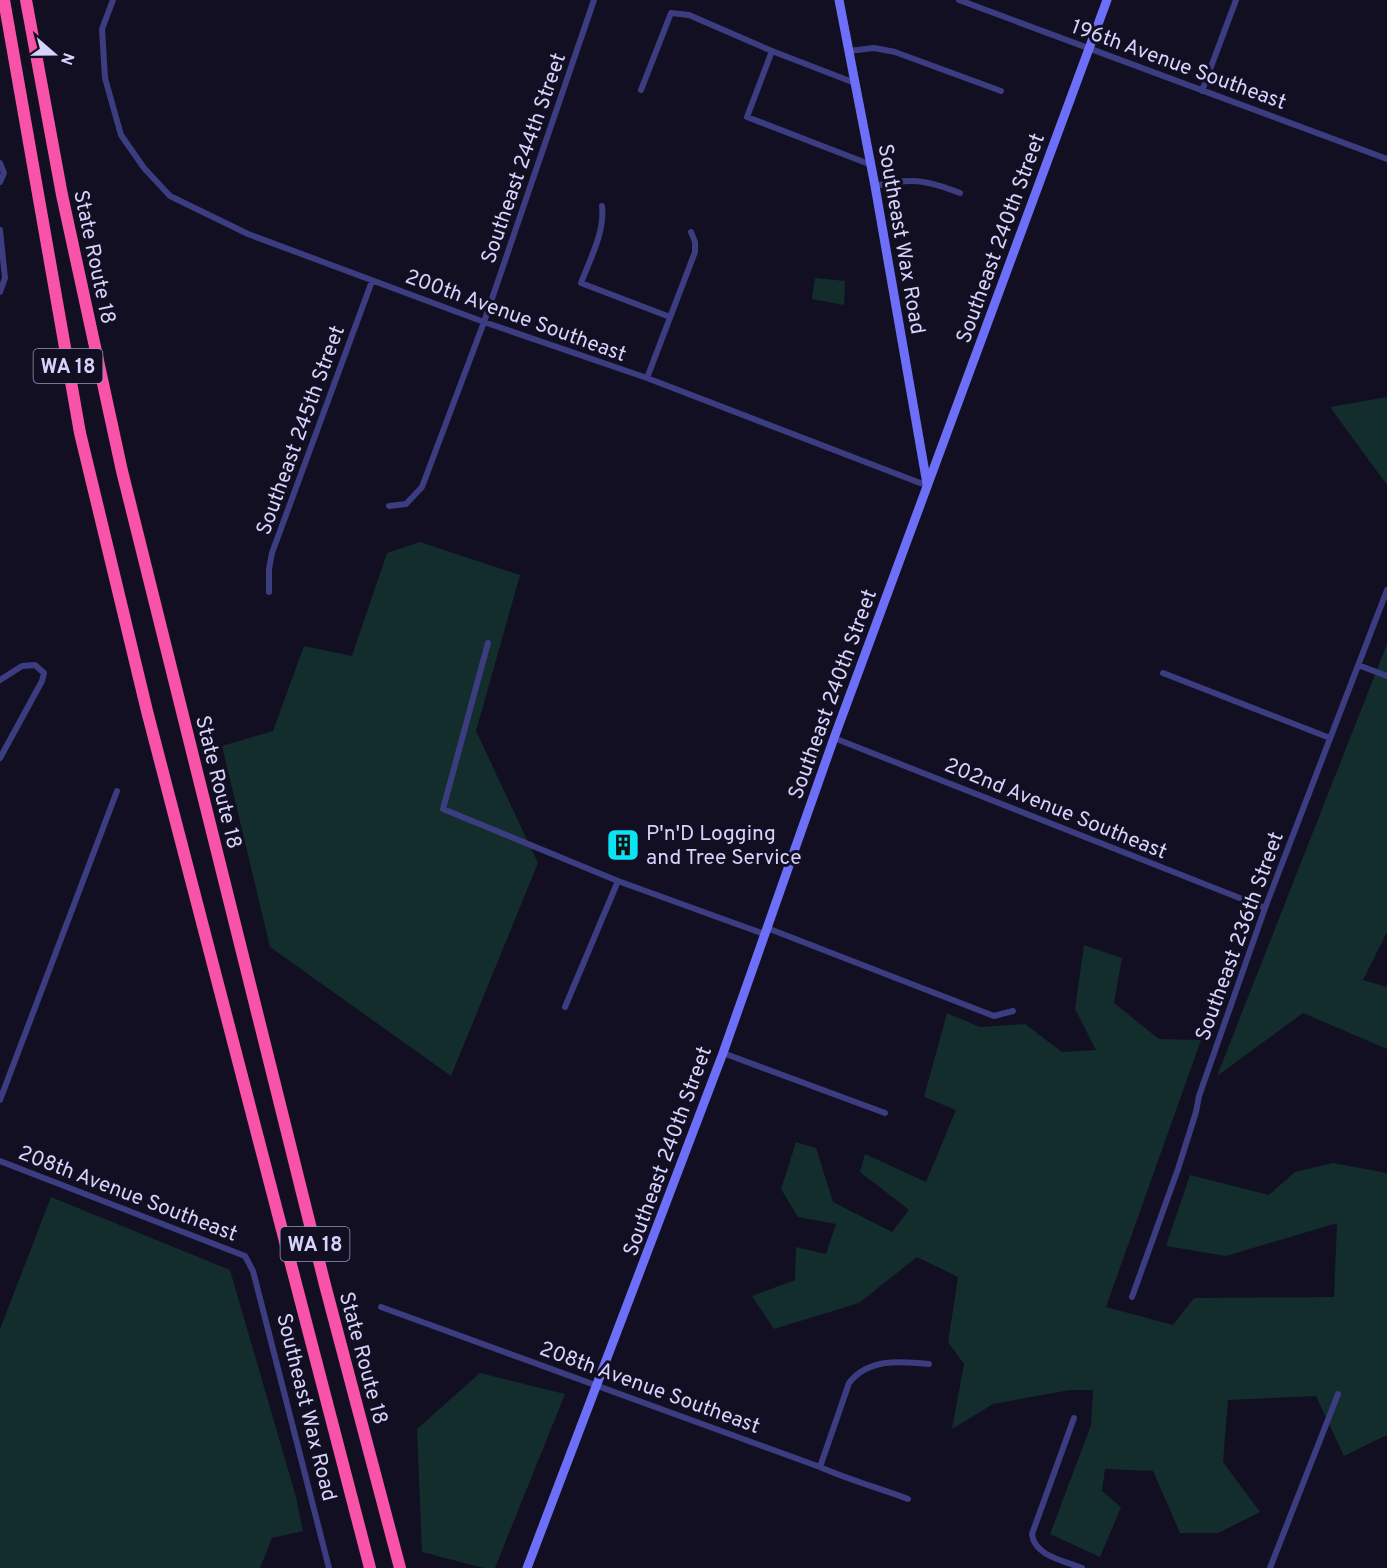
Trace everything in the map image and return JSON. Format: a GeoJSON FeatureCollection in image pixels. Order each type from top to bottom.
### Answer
{"type":"FeatureCollection","features":[{"type":"Feature","properties":{"kind":"highway","name":"State Route 18"},"geometry":{"type":"LineString","coordinates":[[4,0],[80,433],[145,700],[370,1568]]}},
{"type":"Feature","properties":{"kind":"highway","name":"State Route 18"},"geometry":{"type":"LineString","coordinates":[[26,0],[62,195],[122,471],[322,1274],[400,1568]]}},
{"type":"Feature","properties":{"kind":"main road","name":"Southeast Wax Road"},"geometry":{"type":"LineString","coordinates":[[839,0],[875,186],[928,486]]}},
{"type":"Feature","properties":{"kind":"main road","name":"Southeast 240th Street"},"geometry":{"type":"LineString","coordinates":[[527,1568],[723,1053],[834,738],[1107,0]]}},
{"type":"Feature","properties":{"kind":"street","name":"200th Avenue Southeast"},"geometry":{"type":"LineString","coordinates":[[113,0],[102,29],[105,78],[121,135],[144,168],[170,195],[248,234],[484,322],[647,378],[928,486]]}},
{"type":"Feature","properties":{"kind":"street","name":"196th Avenue Southeast"},"geometry":{"type":"LineString","coordinates":[[959,0],[1387,159]]}},
{"type":"Feature","properties":{"kind":"street"},"geometry":{"type":"LineString","coordinates":[[1202,91],[1236,0]]}},
{"type":"Feature","properties":{"kind":"street","name":"Southeast 244th Street"},"geometry":{"type":"LineString","coordinates":[[389,506],[406,504],[422,487],[484,322],[594,3]]}},
{"type":"Feature","properties":{"kind":"street"},"geometry":{"type":"LineString","coordinates":[[641,90],[671,13],[689,15],[772,51],[855,82]]}},
{"type":"Feature","properties":{"kind":"street"},"geometry":{"type":"LineString","coordinates":[[849,51],[874,48],[895,52],[1000,91]]}},
{"type":"Feature","properties":{"kind":"street"},"geometry":{"type":"LineString","coordinates":[[772,51],[747,117],[869,164]]}},
{"type":"Feature","properties":{"kind":"street"},"geometry":{"type":"LineString","coordinates":[[0,163],[4,173],[0,182]]}},
{"type":"Feature","properties":{"kind":"street"},"geometry":{"type":"LineString","coordinates":[[875,186],[915,180],[935,183],[960,193]]}},
{"type":"Feature","properties":{"kind":"street"},"geometry":{"type":"LineString","coordinates":[[602,206],[601,229],[580,283],[670,317]]}},
{"type":"Feature","properties":{"kind":"street"},"geometry":{"type":"LineString","coordinates":[[0,230],[5,278],[0,292]]}},
{"type":"Feature","properties":{"kind":"street"},"geometry":{"type":"LineString","coordinates":[[647,378],[695,252],[695,242],[691,232]]}},
{"type":"Feature","properties":{"kind":"street","name":"Southeast 245th Street"},"geometry":{"type":"LineString","coordinates":[[270,592],[269,569],[272,553],[372,281]]}},
{"type":"Feature","properties":{"kind":"street","name":"Southeast 236th Street"},"geometry":{"type":"LineString","coordinates":[[1132,1297],[1178,1169],[1203,1086],[1265,908],[1387,590]]}},
{"type":"Feature","properties":{"kind":"street"},"geometry":{"type":"LineString","coordinates":[[488,643],[442,809],[618,881],[766,931],[994,1016],[1013,1011]]}},
{"type":"Feature","properties":{"kind":"street"},"geometry":{"type":"LineString","coordinates":[[0,680],[22,666],[35,665],[44,673],[42,681],[0,758]]}},
{"type":"Feature","properties":{"kind":"street"},"geometry":{"type":"LineString","coordinates":[[1358,666],[1387,676]]}},
{"type":"Feature","properties":{"kind":"street"},"geometry":{"type":"LineString","coordinates":[[1163,673],[1330,738]]}},
{"type":"Feature","properties":{"kind":"street","name":"202nd Avenue Southeast"},"geometry":{"type":"LineString","coordinates":[[834,738],[1265,908]]}},
{"type":"Feature","properties":{"kind":"street"},"geometry":{"type":"LineString","coordinates":[[0,1100],[117,791]]}},
{"type":"Feature","properties":{"kind":"street"},"geometry":{"type":"LineString","coordinates":[[565,1007],[618,881]]}},
{"type":"Feature","properties":{"kind":"street"},"geometry":{"type":"LineString","coordinates":[[723,1053],[885,1113]]}},
{"type":"Feature","properties":{"kind":"street","name":"208th Avenue Southeast"},"geometry":{"type":"LineString","coordinates":[[0,1161],[245,1256]]}},
{"type":"Feature","properties":{"kind":"street","name":"Southeast Wax Road"},"geometry":{"type":"LineString","coordinates":[[245,1256],[253,1271],[329,1568]]}},
{"type":"Feature","properties":{"kind":"street","name":"208th Avenue Southeast"},"geometry":{"type":"LineString","coordinates":[[381,1307],[820,1467],[854,1482],[908,1499]]}},
{"type":"Feature","properties":{"kind":"street"},"geometry":{"type":"LineString","coordinates":[[820,1467],[849,1383],[854,1376],[861,1371],[888,1362],[929,1364]]}},
{"type":"Feature","properties":{"kind":"street"},"geometry":{"type":"LineString","coordinates":[[1270,1568],[1338,1394]]}},
{"type":"Feature","properties":{"kind":"street"},"geometry":{"type":"LineString","coordinates":[[1074,1418],[1032,1534],[1035,1544],[1043,1553],[1082,1568]]}},
{"type":"Feature","properties":{"kind":"green space"},"geometry":{"type":"Polygon","coordinates":[[[815,278],[845,281],[844,305],[812,299],[815,278]]]}},
{"type":"Feature","properties":{"kind":"green space"},"geometry":{"type":"Polygon","coordinates":[[[1387,397],[1387,485],[1330,407],[1387,397]]]}},
{"type":"Feature","properties":{"kind":"green space"},"geometry":{"type":"Polygon","coordinates":[[[420,542],[520,575],[476,731],[538,863],[451,1076],[270,947],[222,746],[273,731],[304,646],[352,656],[387,553],[420,542]]]}},
{"type":"Feature","properties":{"kind":"green space"},"geometry":{"type":"Polygon","coordinates":[[[1387,644],[1387,932],[1363,980],[1387,987],[1387,1049],[1303,1013],[1217,1076],[1387,644]]]}},
{"type":"Feature","properties":{"kind":"green space"},"geometry":{"type":"Polygon","coordinates":[[[1084,945],[1122,958],[1114,1003],[1159,1039],[1201,1040],[1106,1307],[1173,1325],[1194,1298],[1334,1297],[1337,1223],[1226,1256],[1166,1246],[1190,1175],[1269,1195],[1295,1172],[1333,1163],[1387,1173],[1387,1435],[1344,1456],[1316,1396],[1228,1400],[1223,1462],[1260,1512],[1218,1533],[1180,1533],[1153,1471],[1105,1469],[1102,1491],[1121,1507],[1100,1557],[1050,1534],[1091,1425],[1093,1390],[1070,1390],[993,1404],[952,1429],[964,1364],[948,1342],[958,1277],[917,1257],[859,1303],[774,1329],[752,1296],[795,1280],[796,1247],[826,1254],[836,1224],[798,1217],[781,1189],[796,1142],[816,1148],[833,1202],[892,1232],[909,1210],[860,1172],[865,1154],[926,1182],[956,1110],[924,1097],[947,1013],[980,1027],[1025,1024],[1062,1052],[1096,1050],[1075,1009],[1084,945]]]}},
{"type":"Feature","properties":{"kind":"green space"},"geometry":{"type":"Polygon","coordinates":[[[51,1197],[230,1270],[296,1497],[303,1531],[272,1538],[260,1568],[0,1568],[0,1329],[51,1197]]]}},
{"type":"Feature","properties":{"kind":"green space"},"geometry":{"type":"Polygon","coordinates":[[[480,1373],[565,1394],[495,1568],[484,1568],[422,1552],[417,1429],[480,1373]]]}},
{"type":"Feature","properties":{"kind":"place","name":"P'n'D Logging and Tree Service"},"geometry":{"type":"Point","coordinates":[623,845]}}]}
